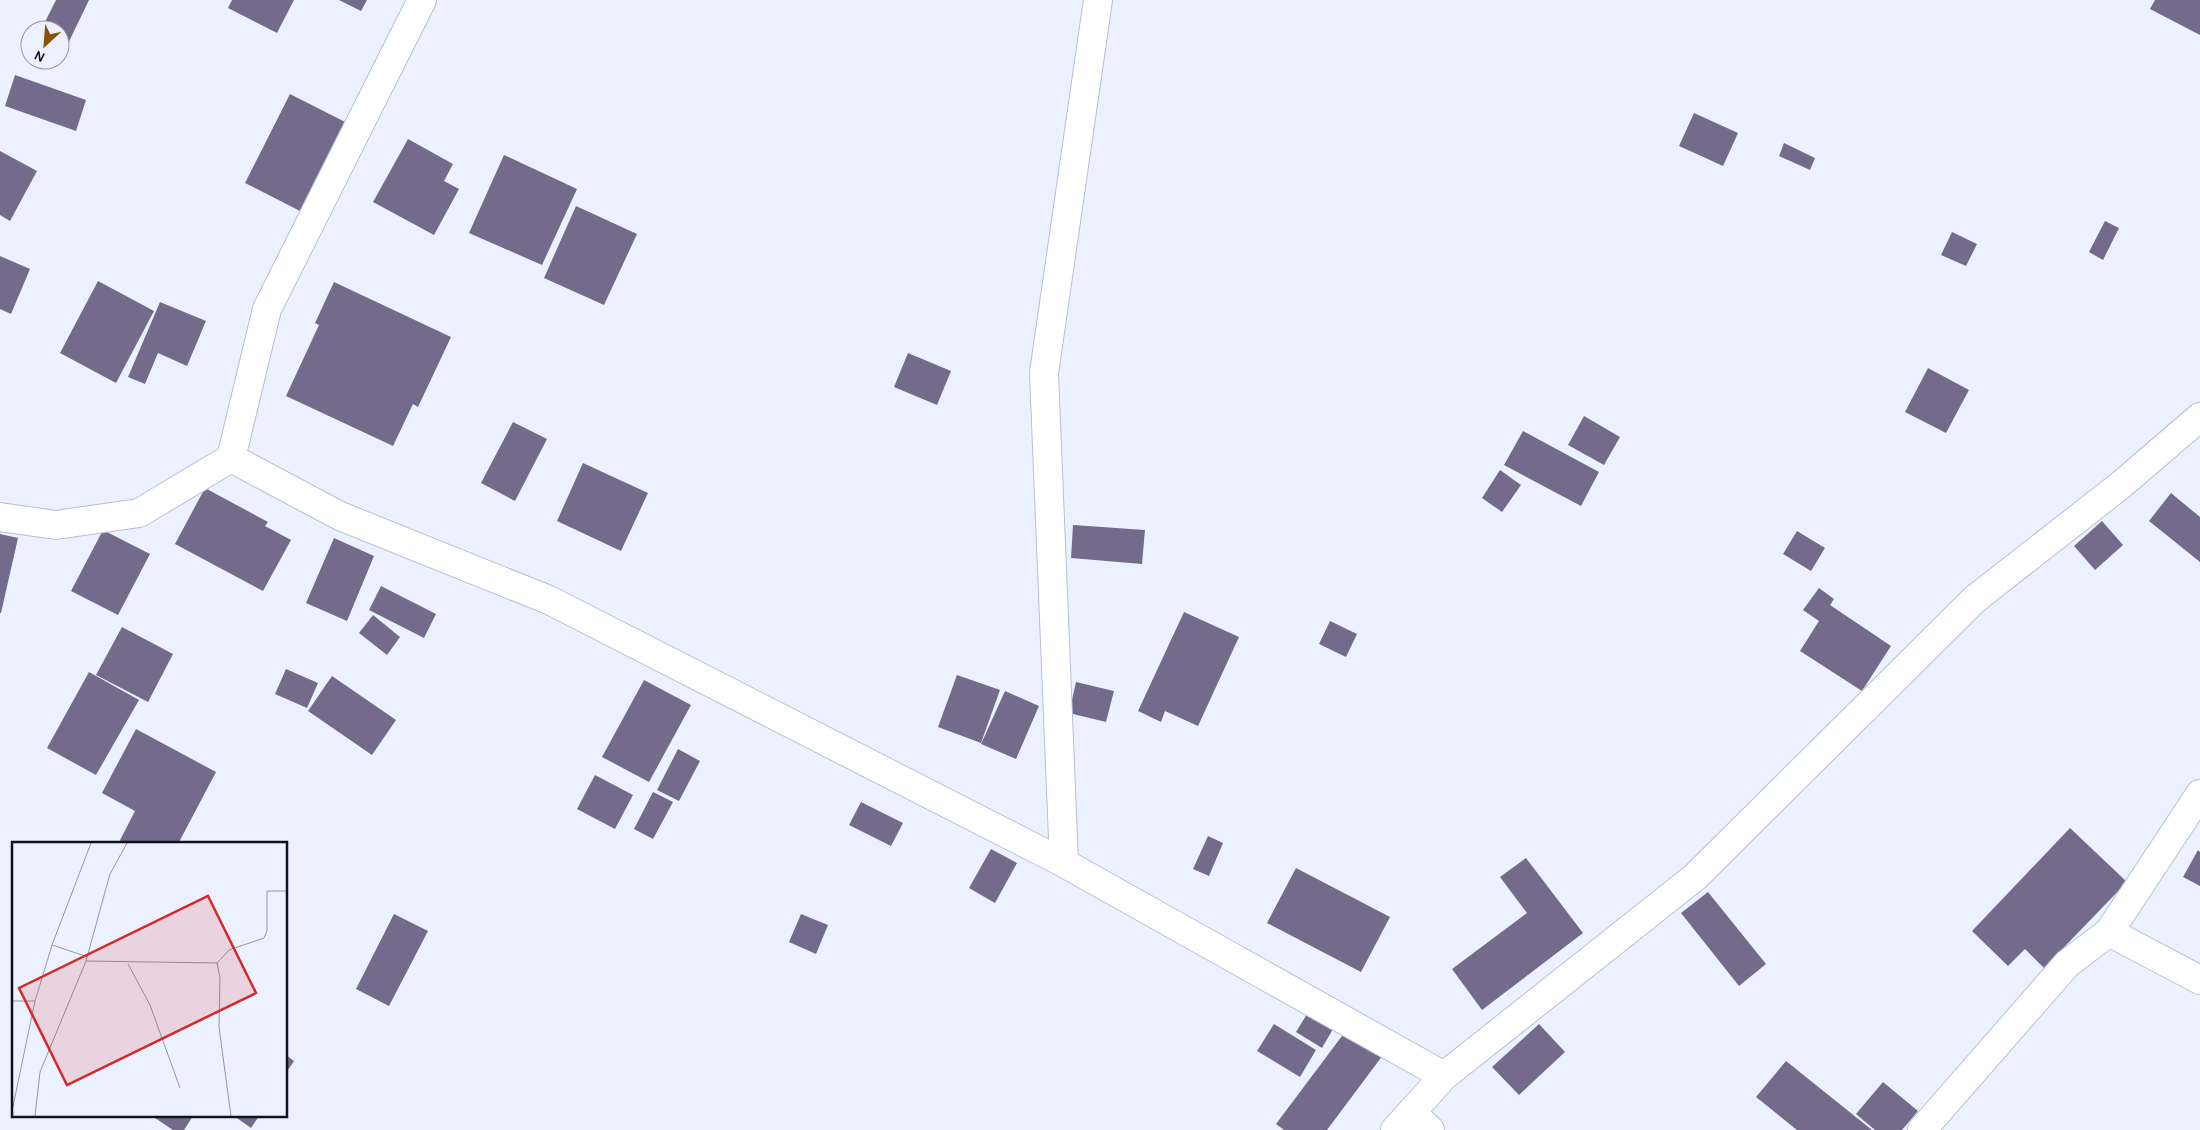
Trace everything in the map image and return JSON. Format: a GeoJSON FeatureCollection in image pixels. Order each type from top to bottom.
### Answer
{"type":"FeatureCollection","features":[{"type":"Feature","properties":{"kind":"street"},"geometry":{"type":"LineString","coordinates":[[0,516],[56,525],[139,513],[231,458],[267,309],[422,0]]}},
{"type":"Feature","properties":{"kind":"street"},"geometry":{"type":"LineString","coordinates":[[1064,863],[1044,373],[1098,0]]}},
{"type":"Feature","properties":{"kind":"street"},"geometry":{"type":"LineString","coordinates":[[1412,1124],[1444,1076],[1695,877],[1975,599],[2122,484],[2200,417]]}},
{"type":"Feature","properties":{"kind":"street"},"geometry":{"type":"LineString","coordinates":[[231,458],[340,516],[549,600],[1064,863],[1444,1076]]}},
{"type":"Feature","properties":{"kind":"street"},"geometry":{"type":"LineString","coordinates":[[1922,1130],[2068,964],[2109,932],[2200,794]]}},
{"type":"Feature","properties":{"kind":"street"},"geometry":{"type":"LineString","coordinates":[[2109,932],[2200,980]]}},
{"type":"Feature","properties":{"kind":"building"},"geometry":{"type":"Polygon","coordinates":[[[56,0],[89,0],[70,40],[70,20],[46,20],[56,0]]]}},
{"type":"Feature","properties":{"kind":"building"},"geometry":{"type":"Polygon","coordinates":[[[232,0],[294,0],[277,33],[228,8],[232,0]]]}},
{"type":"Feature","properties":{"kind":"building"},"geometry":{"type":"Polygon","coordinates":[[[339,0],[367,0],[361,11],[339,0]]]}},
{"type":"Feature","properties":{"kind":"building"},"geometry":{"type":"Polygon","coordinates":[[[2155,0],[2200,0],[2200,35],[2150,9],[2155,0]]]}},
{"type":"Feature","properties":{"kind":"building"},"geometry":{"type":"Polygon","coordinates":[[[15,75],[86,100],[76,131],[5,106],[15,75]]]}},
{"type":"Feature","properties":{"kind":"building"},"geometry":{"type":"Polygon","coordinates":[[[290,94],[349,124],[304,213],[245,183],[290,94]]]}},
{"type":"Feature","properties":{"kind":"building"},"geometry":{"type":"Polygon","coordinates":[[[1694,113],[1738,133],[1723,166],[1679,146],[1694,113]]]}},
{"type":"Feature","properties":{"kind":"building"},"geometry":{"type":"Polygon","coordinates":[[[408,139],[453,164],[444,181],[459,189],[434,235],[373,202],[408,139]]]}},
{"type":"Feature","properties":{"kind":"building"},"geometry":{"type":"Polygon","coordinates":[[[1784,143],[1815,158],[1810,170],[1779,156],[1784,143]]]}},
{"type":"Feature","properties":{"kind":"building"},"geometry":{"type":"Polygon","coordinates":[[[0,151],[37,171],[10,221],[0,215],[0,151]]]}},
{"type":"Feature","properties":{"kind":"building"},"geometry":{"type":"Polygon","coordinates":[[[504,155],[577,189],[542,265],[469,233],[504,155]]]}},
{"type":"Feature","properties":{"kind":"building"},"geometry":{"type":"Polygon","coordinates":[[[576,206],[637,234],[604,305],[544,278],[576,206]]]}},
{"type":"Feature","properties":{"kind":"building"},"geometry":{"type":"Polygon","coordinates":[[[2105,221],[2119,228],[2103,260],[2089,252],[2105,221]]]}},
{"type":"Feature","properties":{"kind":"building"},"geometry":{"type":"Polygon","coordinates":[[[1952,232],[1977,244],[1966,266],[1941,255],[1952,232]]]}},
{"type":"Feature","properties":{"kind":"building"},"geometry":{"type":"Polygon","coordinates":[[[0,256],[30,269],[11,314],[0,309],[0,256]]]}},
{"type":"Feature","properties":{"kind":"building"},"geometry":{"type":"Polygon","coordinates":[[[98,281],[154,311],[116,383],[60,353],[98,281]]]}},
{"type":"Feature","properties":{"kind":"building"},"geometry":{"type":"Polygon","coordinates":[[[334,282],[451,337],[418,407],[413,404],[393,446],[286,396],[319,325],[315,323],[334,282]]]}},
{"type":"Feature","properties":{"kind":"building"},"geometry":{"type":"Polygon","coordinates":[[[160,302],[206,321],[187,366],[158,353],[145,384],[128,377],[160,302]]]}},
{"type":"Feature","properties":{"kind":"building"},"geometry":{"type":"Polygon","coordinates":[[[908,353],[951,371],[937,405],[894,387],[908,353]]]}},
{"type":"Feature","properties":{"kind":"building"},"geometry":{"type":"Polygon","coordinates":[[[1928,368],[1969,390],[1946,433],[1905,412],[1928,368]]]}},
{"type":"Feature","properties":{"kind":"building"},"geometry":{"type":"Polygon","coordinates":[[[1584,416],[1620,437],[1604,465],[1568,445],[1584,416]]]}},
{"type":"Feature","properties":{"kind":"building"},"geometry":{"type":"Polygon","coordinates":[[[513,422],[547,439],[515,501],[481,483],[513,422]]]}},
{"type":"Feature","properties":{"kind":"building"},"geometry":{"type":"Polygon","coordinates":[[[1523,431],[1599,472],[1581,506],[1504,465],[1523,431]]]}},
{"type":"Feature","properties":{"kind":"building"},"geometry":{"type":"Polygon","coordinates":[[[583,463],[648,493],[621,551],[557,521],[583,463]]]}},
{"type":"Feature","properties":{"kind":"building"},"geometry":{"type":"Polygon","coordinates":[[[1500,470],[1521,485],[1502,512],[1482,498],[1500,470]]]}},
{"type":"Feature","properties":{"kind":"building"},"geometry":{"type":"Polygon","coordinates":[[[205,488],[268,522],[265,526],[291,540],[263,591],[175,544],[205,488]]]}},
{"type":"Feature","properties":{"kind":"building"},"geometry":{"type":"Polygon","coordinates":[[[2171,493],[2200,517],[2200,562],[2149,521],[2171,493]]]}},
{"type":"Feature","properties":{"kind":"building"},"geometry":{"type":"Polygon","coordinates":[[[2102,521],[2123,545],[2095,570],[2074,546],[2102,521]]]}},
{"type":"Feature","properties":{"kind":"building"},"geometry":{"type":"Polygon","coordinates":[[[1073,525],[1145,530],[1142,564],[1071,558],[1073,525]]]}},
{"type":"Feature","properties":{"kind":"building"},"geometry":{"type":"Polygon","coordinates":[[[103,530],[150,554],[118,615],[71,591],[103,530]]]}},
{"type":"Feature","properties":{"kind":"building"},"geometry":{"type":"Polygon","coordinates":[[[1797,531],[1825,548],[1811,571],[1783,554],[1797,531]]]}},
{"type":"Feature","properties":{"kind":"building"},"geometry":{"type":"Polygon","coordinates":[[[0,534],[18,538],[1,613],[0,613],[0,534]]]}},
{"type":"Feature","properties":{"kind":"building"},"geometry":{"type":"Polygon","coordinates":[[[334,538],[374,556],[347,621],[306,603],[334,538]]]}},
{"type":"Feature","properties":{"kind":"building"},"geometry":{"type":"Polygon","coordinates":[[[381,586],[436,614],[424,638],[369,610],[381,586]]]}},
{"type":"Feature","properties":{"kind":"building"},"geometry":{"type":"Polygon","coordinates":[[[1819,588],[1834,599],[1830,605],[1891,646],[1862,691],[1800,651],[1819,621],[1803,610],[1819,588]]]}},
{"type":"Feature","properties":{"kind":"building"},"geometry":{"type":"Polygon","coordinates":[[[1184,612],[1239,637],[1198,726],[1165,711],[1161,722],[1138,711],[1184,612]]]}},
{"type":"Feature","properties":{"kind":"building"},"geometry":{"type":"Polygon","coordinates":[[[373,615],[400,637],[387,655],[359,633],[373,615]]]}},
{"type":"Feature","properties":{"kind":"building"},"geometry":{"type":"Polygon","coordinates":[[[1330,621],[1357,634],[1346,657],[1319,644],[1330,621]]]}},
{"type":"Feature","properties":{"kind":"building"},"geometry":{"type":"Polygon","coordinates":[[[122,627],[173,654],[148,702],[96,675],[122,627]]]}},
{"type":"Feature","properties":{"kind":"building"},"geometry":{"type":"Polygon","coordinates":[[[286,669],[318,683],[307,708],[275,694],[286,669]]]}},
{"type":"Feature","properties":{"kind":"building"},"geometry":{"type":"Polygon","coordinates":[[[89,672],[139,700],[96,775],[47,748],[89,672]]]}},
{"type":"Feature","properties":{"kind":"building"},"geometry":{"type":"Polygon","coordinates":[[[957,675],[1000,690],[981,743],[938,727],[957,675]]]}},
{"type":"Feature","properties":{"kind":"building"},"geometry":{"type":"Polygon","coordinates":[[[332,676],[396,720],[372,755],[308,711],[332,676]]]}},
{"type":"Feature","properties":{"kind":"building"},"geometry":{"type":"Polygon","coordinates":[[[644,680],[691,705],[649,782],[602,757],[644,680]]]}},
{"type":"Feature","properties":{"kind":"building"},"geometry":{"type":"Polygon","coordinates":[[[1076,682],[1114,691],[1106,722],[1069,713],[1076,682]]]}},
{"type":"Feature","properties":{"kind":"building"},"geometry":{"type":"Polygon","coordinates":[[[1005,691],[1039,706],[1016,759],[981,744],[1005,691]]]}},
{"type":"Feature","properties":{"kind":"building"},"geometry":{"type":"Polygon","coordinates":[[[136,729],[216,772],[179,842],[119,842],[135,811],[102,793],[136,729]]]}},
{"type":"Feature","properties":{"kind":"building"},"geometry":{"type":"Polygon","coordinates":[[[678,749],[700,761],[679,801],[657,790],[678,749]]]}},
{"type":"Feature","properties":{"kind":"building"},"geometry":{"type":"Polygon","coordinates":[[[595,775],[633,795],[615,829],[577,809],[595,775]]]}},
{"type":"Feature","properties":{"kind":"building"},"geometry":{"type":"Polygon","coordinates":[[[653,792],[673,802],[653,839],[634,829],[653,792]]]}},
{"type":"Feature","properties":{"kind":"building"},"geometry":{"type":"Polygon","coordinates":[[[861,802],[903,823],[891,846],[849,825],[861,802]]]}},
{"type":"Feature","properties":{"kind":"building"},"geometry":{"type":"Polygon","coordinates":[[[2070,828],[2127,882],[2044,968],[2025,949],[2008,966],[1972,931],[2070,828]]]}},
{"type":"Feature","properties":{"kind":"building"},"geometry":{"type":"Polygon","coordinates":[[[1208,836],[1223,843],[1209,876],[1193,869],[1208,836]]]}},
{"type":"Feature","properties":{"kind":"building"},"geometry":{"type":"Polygon","coordinates":[[[991,849],[1017,863],[995,903],[969,888],[991,849]]]}},
{"type":"Feature","properties":{"kind":"building"},"geometry":{"type":"Polygon","coordinates":[[[2198,850],[2200,852],[2200,886],[2183,877],[2198,850]]]}},
{"type":"Feature","properties":{"kind":"building"},"geometry":{"type":"Polygon","coordinates":[[[1526,858],[1583,933],[1482,1010],[1452,969],[1527,913],[1500,877],[1526,858]]]}},
{"type":"Feature","properties":{"kind":"building"},"geometry":{"type":"Polygon","coordinates":[[[1296,868],[1390,917],[1361,972],[1267,923],[1296,868]]]}},
{"type":"Feature","properties":{"kind":"building"},"geometry":{"type":"Polygon","coordinates":[[[1708,892],[1766,964],[1739,986],[1681,913],[1708,892]]]}},
{"type":"Feature","properties":{"kind":"building"},"geometry":{"type":"Polygon","coordinates":[[[394,914],[428,931],[389,1006],[356,989],[394,914]]]}},
{"type":"Feature","properties":{"kind":"building"},"geometry":{"type":"Polygon","coordinates":[[[801,914],[828,925],[816,954],[789,942],[801,914]]]}},
{"type":"Feature","properties":{"kind":"building"},"geometry":{"type":"Polygon","coordinates":[[[1307,1014],[1333,1029],[1322,1048],[1296,1032],[1307,1014]]]}},
{"type":"Feature","properties":{"kind":"building"},"geometry":{"type":"Polygon","coordinates":[[[1274,1024],[1316,1050],[1300,1077],[1257,1051],[1274,1024]]]}},
{"type":"Feature","properties":{"kind":"building"},"geometry":{"type":"Polygon","coordinates":[[[1539,1024],[1565,1052],[1519,1095],[1492,1067],[1539,1024]]]}},
{"type":"Feature","properties":{"kind":"building"},"geometry":{"type":"Polygon","coordinates":[[[1348,1028],[1383,1055],[1327,1130],[1284,1130],[1276,1124],[1348,1028]]]}},
{"type":"Feature","properties":{"kind":"building"},"geometry":{"type":"Polygon","coordinates":[[[288,1056],[294,1061],[288,1070],[288,1056]]]}},
{"type":"Feature","properties":{"kind":"building"},"geometry":{"type":"Polygon","coordinates":[[[1786,1061],[1872,1130],[1797,1130],[1756,1097],[1786,1061]]]}},
{"type":"Feature","properties":{"kind":"building"},"geometry":{"type":"Polygon","coordinates":[[[1883,1082],[1918,1111],[1902,1130],[1875,1130],[1856,1114],[1883,1082]]]}},
{"type":"Feature","properties":{"kind":"building"},"geometry":{"type":"Polygon","coordinates":[[[155,1118],[192,1118],[184,1130],[173,1130],[155,1118]]]}},
{"type":"Feature","properties":{"kind":"building"},"geometry":{"type":"Polygon","coordinates":[[[237,1118],[258,1118],[251,1128],[237,1118]]]}}]}
